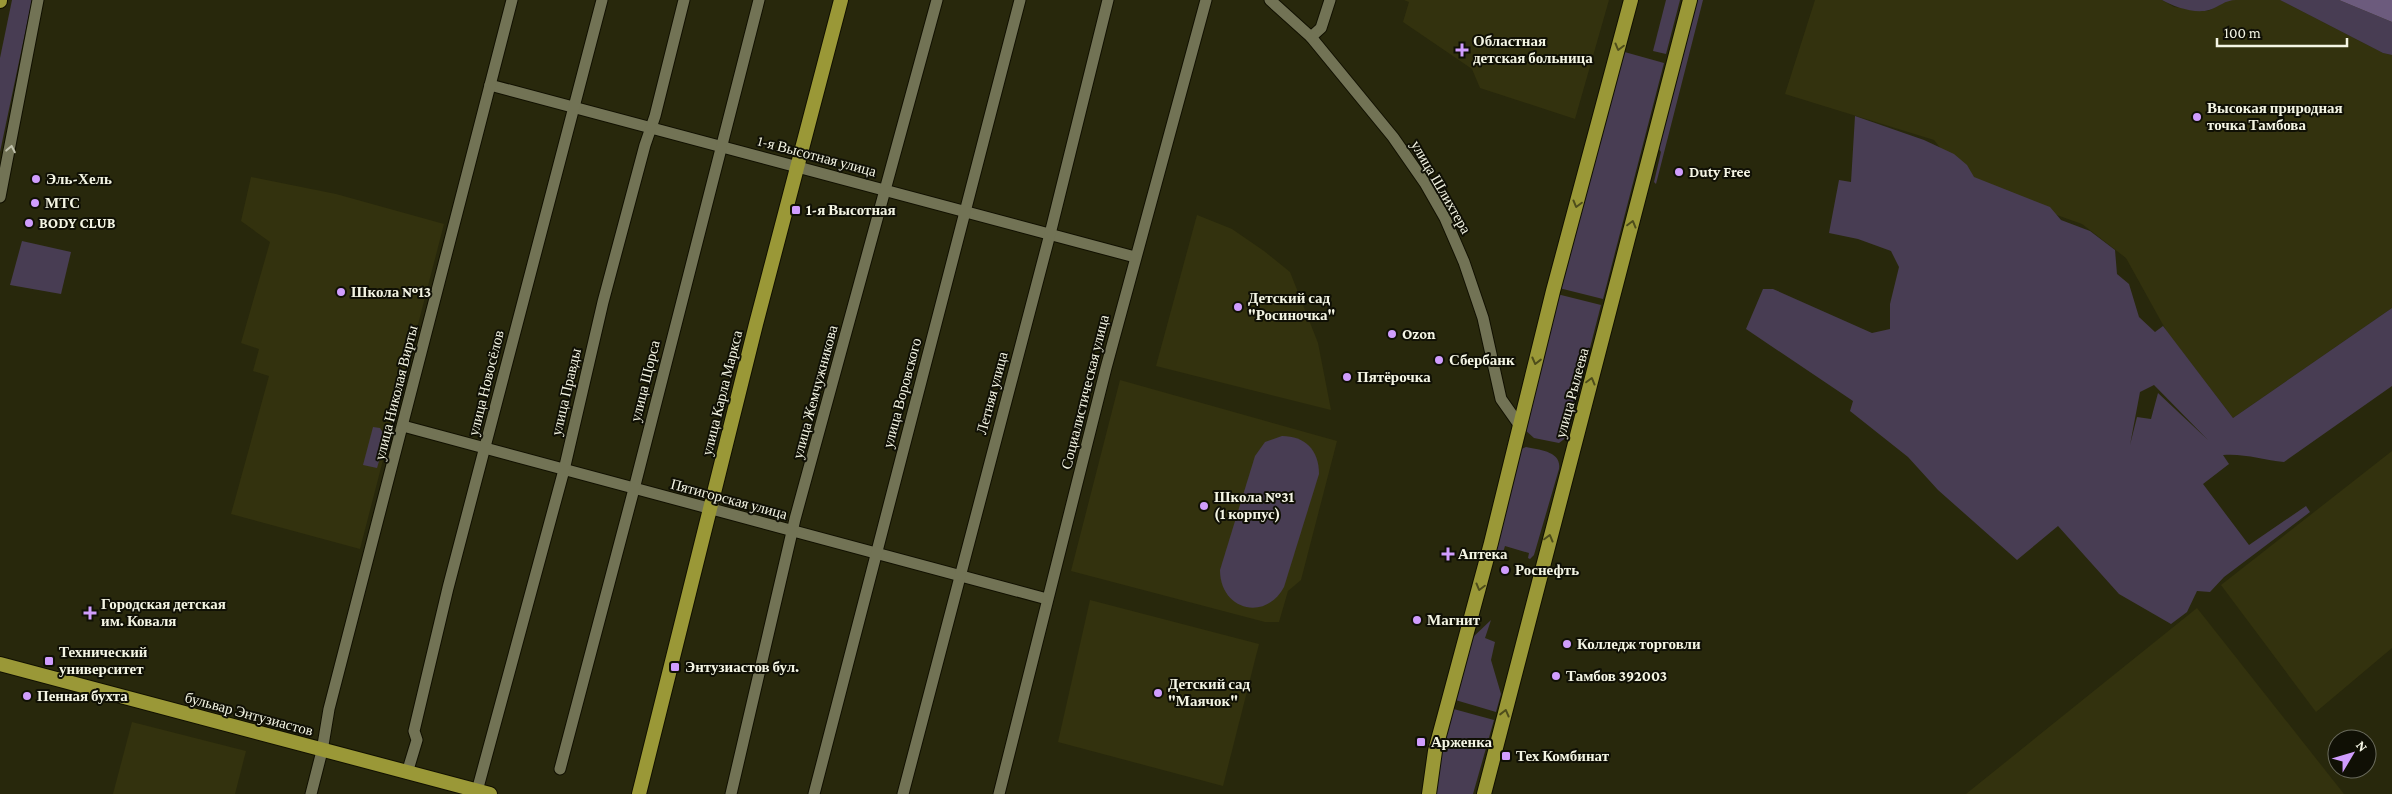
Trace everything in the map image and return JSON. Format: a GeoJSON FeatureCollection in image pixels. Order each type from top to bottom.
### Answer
{"type":"FeatureCollection","features":[{"type":"Feature","properties":{"kind":"main road","name":"улица Карла Маркса"},"geometry":{"type":"LineString","coordinates":[[639,794],[841,0]]}},
{"type":"Feature","properties":{"kind":"main road"},"geometry":{"type":"LineString","coordinates":[[1429,794],[1435,751],[1491,543],[1631,0]]}},
{"type":"Feature","properties":{"kind":"main road","name":"улица Рылеева"},"geometry":{"type":"LineString","coordinates":[[1484,794],[1690,0]]}},
{"type":"Feature","properties":{"kind":"main road","name":"бульвар Энтузиастов"},"geometry":{"type":"LineString","coordinates":[[0,664],[322,751],[483,792]]}},
{"type":"Feature","properties":{"kind":"street"},"geometry":{"type":"LineString","coordinates":[[0,197],[38,0]]}},
{"type":"Feature","properties":{"kind":"street","name":"улица Николая Вирты"},"geometry":{"type":"LineString","coordinates":[[311,794],[322,751],[329,708],[512,0]]}},
{"type":"Feature","properties":{"kind":"street","name":"улица Новосёлов"},"geometry":{"type":"LineString","coordinates":[[407,773],[416,740],[414,731],[448,588],[602,0]]}},
{"type":"Feature","properties":{"kind":"street","name":"улица Правды"},"geometry":{"type":"LineString","coordinates":[[483,792],[564,470],[601,311],[684,0]]}},
{"type":"Feature","properties":{"kind":"street","name":"улица Щорса"},"geometry":{"type":"LineString","coordinates":[[560,769],[759,0]]}},
{"type":"Feature","properties":{"kind":"street","name":"улица Жемчужникова"},"geometry":{"type":"LineString","coordinates":[[731,794],[792,532],[938,0]]}},
{"type":"Feature","properties":{"kind":"street","name":"улица Воровского"},"geometry":{"type":"LineString","coordinates":[[814,794],[1020,0]]}},
{"type":"Feature","properties":{"kind":"street","name":"Летняя улица"},"geometry":{"type":"LineString","coordinates":[[903,794],[1050,234],[1108,0]]}},
{"type":"Feature","properties":{"kind":"street","name":"Социалистическая улица"},"geometry":{"type":"LineString","coordinates":[[999,794],[1047,599],[1136,257],[1206,0]]}},
{"type":"Feature","properties":{"kind":"street","name":"улица Шлихтера"},"geometry":{"type":"LineString","coordinates":[[1270,0],[1311,37],[1393,137],[1421,177],[1445,218],[1464,262],[1483,318],[1501,399],[1520,426]]}},
{"type":"Feature","properties":{"kind":"street"},"geometry":{"type":"LineString","coordinates":[[1311,37],[1321,28],[1330,0]]}},
{"type":"Feature","properties":{"kind":"street","name":"1-я Высотная улица"},"geometry":{"type":"LineString","coordinates":[[490,85],[1136,257]]}},
{"type":"Feature","properties":{"kind":"street","name":"Пятигорская улица"},"geometry":{"type":"LineString","coordinates":[[403,426],[1047,599]]}},
{"type":"Feature","properties":{"kind":"shaded area"},"geometry":{"type":"Polygon","coordinates":[[[12,0],[32,0],[0,152],[0,58],[12,0]]]}},
{"type":"Feature","properties":{"kind":"shaded area"},"geometry":{"type":"Polygon","coordinates":[[[1404,0],[1609,0],[1575,119],[1480,88],[1472,69],[1403,22],[1409,2],[1404,0]]]}},
{"type":"Feature","properties":{"kind":"shaded area"},"geometry":{"type":"Polygon","coordinates":[[[1666,0],[1680,0],[1666,54],[1653,51],[1666,0]]]}},
{"type":"Feature","properties":{"kind":"shaded area"},"geometry":{"type":"Polygon","coordinates":[[[1695,0],[1703,0],[1656,184],[1654,182],[1661,152],[1657,146],[1695,0]]]}},
{"type":"Feature","properties":{"kind":"shaded area"},"geometry":{"type":"Polygon","coordinates":[[[1815,0],[2162,0],[2174,7],[2208,11],[2229,0],[2280,0],[2383,53],[2392,55],[2392,308],[2233,418],[2167,332],[2126,258],[2082,224],[1969,184],[1934,140],[1785,94],[1815,0]]]}},
{"type":"Feature","properties":{"kind":"shaded area"},"geometry":{"type":"Polygon","coordinates":[[[2162,0],[2236,0],[2209,10],[2197,11],[2178,7],[2162,0]]]}},
{"type":"Feature","properties":{"kind":"shaded area"},"geometry":{"type":"Polygon","coordinates":[[[2280,0],[2339,0],[2392,22],[2392,55],[2383,53],[2280,0]]]}},
{"type":"Feature","properties":{"kind":"shaded area"},"geometry":{"type":"Polygon","coordinates":[[[2339,0],[2392,0],[2392,22],[2339,0]]]}},
{"type":"Feature","properties":{"kind":"shaded area"},"geometry":{"type":"Polygon","coordinates":[[[1621,51],[1664,63],[1603,299],[1559,288],[1621,51]]]}},
{"type":"Feature","properties":{"kind":"shaded area"},"geometry":{"type":"Polygon","coordinates":[[[1855,116],[1924,140],[1954,154],[1967,165],[1974,177],[2050,207],[2061,220],[2090,231],[2115,250],[2117,274],[2129,284],[2139,317],[2155,332],[2163,326],[2233,418],[2392,308],[2392,386],[2284,462],[2246,456],[2223,455],[2229,464],[2203,484],[2249,545],[2306,506],[2310,512],[2224,577],[2210,592],[2197,591],[2187,612],[2171,624],[2119,594],[2058,526],[2017,560],[1938,490],[1908,457],[1850,411],[1853,401],[1746,329],[1763,289],[1773,289],[1872,333],[1890,329],[1890,304],[1899,267],[1891,251],[1858,239],[1829,233],[1839,180],[1851,182],[1855,116]],[[2154,385],[2140,392],[2130,445],[2137,417],[2151,419],[2158,393],[2208,440],[2154,385]]]}},
{"type":"Feature","properties":{"kind":"shaded area","name":"Школа №13"},"geometry":{"type":"Polygon","coordinates":[[[251,177],[336,194],[444,224],[360,549],[231,514],[269,376],[253,371],[259,349],[241,343],[270,242],[241,221],[251,177]]]}},
{"type":"Feature","properties":{"kind":"shaded area","name":"Детский сад \"Росиночка\""},"geometry":{"type":"Polygon","coordinates":[[[1197,215],[1232,229],[1290,272],[1318,343],[1331,410],[1156,366],[1197,215]]]}},
{"type":"Feature","properties":{"kind":"shaded area"},"geometry":{"type":"Polygon","coordinates":[[[22,241],[71,252],[61,294],[10,285],[22,241]]]}},
{"type":"Feature","properties":{"kind":"shaded area"},"geometry":{"type":"Polygon","coordinates":[[[1557,294],[1601,305],[1567,437],[1559,443],[1534,438],[1524,429],[1557,294]]]}},
{"type":"Feature","properties":{"kind":"shaded area","name":"Школа №31 (1 корпус)"},"geometry":{"type":"Polygon","coordinates":[[[1120,380],[1337,441],[1301,580],[1288,591],[1279,622],[1265,622],[1071,571],[1120,380]]]}},
{"type":"Feature","properties":{"kind":"shaded area"},"geometry":{"type":"Polygon","coordinates":[[[373,427],[380,428],[386,438],[377,468],[363,465],[373,427]]]}},
{"type":"Feature","properties":{"kind":"shaded area"},"geometry":{"type":"Polygon","coordinates":[[[1282,436],[1297,439],[1309,446],[1316,458],[1319,474],[1284,587],[1276,598],[1266,605],[1255,608],[1245,607],[1235,602],[1227,594],[1222,584],[1220,570],[1255,456],[1265,442],[1282,436]]]}},
{"type":"Feature","properties":{"kind":"shaded area"},"geometry":{"type":"Polygon","coordinates":[[[1526,447],[1549,452],[1557,458],[1559,469],[1534,555],[1530,559],[1528,558],[1529,553],[1505,546],[1500,562],[1494,546],[1519,450],[1526,447]]]}},
{"type":"Feature","properties":{"kind":"shaded area"},"geometry":{"type":"Polygon","coordinates":[[[2392,451],[2392,648],[2316,712],[2221,585],[2392,451]]]}},
{"type":"Feature","properties":{"kind":"shaded area","name":"Детский сад \"Маячок\""},"geometry":{"type":"Polygon","coordinates":[[[1090,600],[1259,644],[1223,786],[1058,742],[1090,600]]]}},
{"type":"Feature","properties":{"kind":"shaded area"},"geometry":{"type":"Polygon","coordinates":[[[2197,608],[2327,772],[2327,779],[2332,779],[2344,794],[1966,794],[2197,608]]]}},
{"type":"Feature","properties":{"kind":"shaded area"},"geometry":{"type":"Polygon","coordinates":[[[1491,620],[1485,638],[1495,642],[1491,660],[1501,694],[1496,712],[1452,699],[1472,638],[1491,620]]]}},
{"type":"Feature","properties":{"kind":"shaded area"},"geometry":{"type":"Polygon","coordinates":[[[1450,708],[1494,720],[1473,794],[1433,794],[1450,708]]]}},
{"type":"Feature","properties":{"kind":"shaded area"},"geometry":{"type":"Polygon","coordinates":[[[132,722],[246,751],[235,794],[113,794],[132,722]]]}},
{"type":"Feature","properties":{"kind":"place","name":"Областная детская больница"},"geometry":{"type":"Point","coordinates":[1462,50]}},
{"type":"Feature","properties":{"kind":"place","name":"Высокая природная точка Тамбова"},"geometry":{"type":"Point","coordinates":[2197,117]}},
{"type":"Feature","properties":{"kind":"place","name":"Duty Free"},"geometry":{"type":"Point","coordinates":[1679,172]}},
{"type":"Feature","properties":{"kind":"place","name":"Эль-Хель"},"geometry":{"type":"Point","coordinates":[36,179]}},
{"type":"Feature","properties":{"kind":"place","name":"МТС"},"geometry":{"type":"Point","coordinates":[35,203]}},
{"type":"Feature","properties":{"kind":"place","name":"1-я Высотная"},"geometry":{"type":"Point","coordinates":[796,210]}},
{"type":"Feature","properties":{"kind":"place","name":"BODY CLUB"},"geometry":{"type":"Point","coordinates":[29,223]}},
{"type":"Feature","properties":{"kind":"place","name":"Школа №13"},"geometry":{"type":"Point","coordinates":[341,292]}},
{"type":"Feature","properties":{"kind":"place","name":"Детский сад \"Росиночка\""},"geometry":{"type":"Point","coordinates":[1238,307]}},
{"type":"Feature","properties":{"kind":"place","name":"Ozon"},"geometry":{"type":"Point","coordinates":[1392,334]}},
{"type":"Feature","properties":{"kind":"place","name":"Сбербанк"},"geometry":{"type":"Point","coordinates":[1439,360]}},
{"type":"Feature","properties":{"kind":"place","name":"Пятёрочка"},"geometry":{"type":"Point","coordinates":[1347,377]}},
{"type":"Feature","properties":{"kind":"place","name":"Школа №31 (1 корпус)"},"geometry":{"type":"Point","coordinates":[1204,506]}},
{"type":"Feature","properties":{"kind":"place","name":"Аптека"},"geometry":{"type":"Point","coordinates":[1448,554]}},
{"type":"Feature","properties":{"kind":"place","name":"Роснефть"},"geometry":{"type":"Point","coordinates":[1505,570]}},
{"type":"Feature","properties":{"kind":"place","name":"Городская детская им. Коваля"},"geometry":{"type":"Point","coordinates":[90,613]}},
{"type":"Feature","properties":{"kind":"place","name":"Магнит"},"geometry":{"type":"Point","coordinates":[1417,620]}},
{"type":"Feature","properties":{"kind":"place","name":"Колледж торговли"},"geometry":{"type":"Point","coordinates":[1567,644]}},
{"type":"Feature","properties":{"kind":"place","name":"Технический университет"},"geometry":{"type":"Point","coordinates":[49,661]}},
{"type":"Feature","properties":{"kind":"place","name":"Энтузиастов бул."},"geometry":{"type":"Point","coordinates":[675,667]}},
{"type":"Feature","properties":{"kind":"place","name":"Тамбов 392003"},"geometry":{"type":"Point","coordinates":[1556,676]}},
{"type":"Feature","properties":{"kind":"place","name":"Детский сад \"Маячок\""},"geometry":{"type":"Point","coordinates":[1158,693]}},
{"type":"Feature","properties":{"kind":"place","name":"Пенная бухта"},"geometry":{"type":"Point","coordinates":[27,696]}},
{"type":"Feature","properties":{"kind":"place","name":"Арженка"},"geometry":{"type":"Point","coordinates":[1421,742]}},
{"type":"Feature","properties":{"kind":"place","name":"Тех Комбинат"},"geometry":{"type":"Point","coordinates":[1506,756]}}]}
